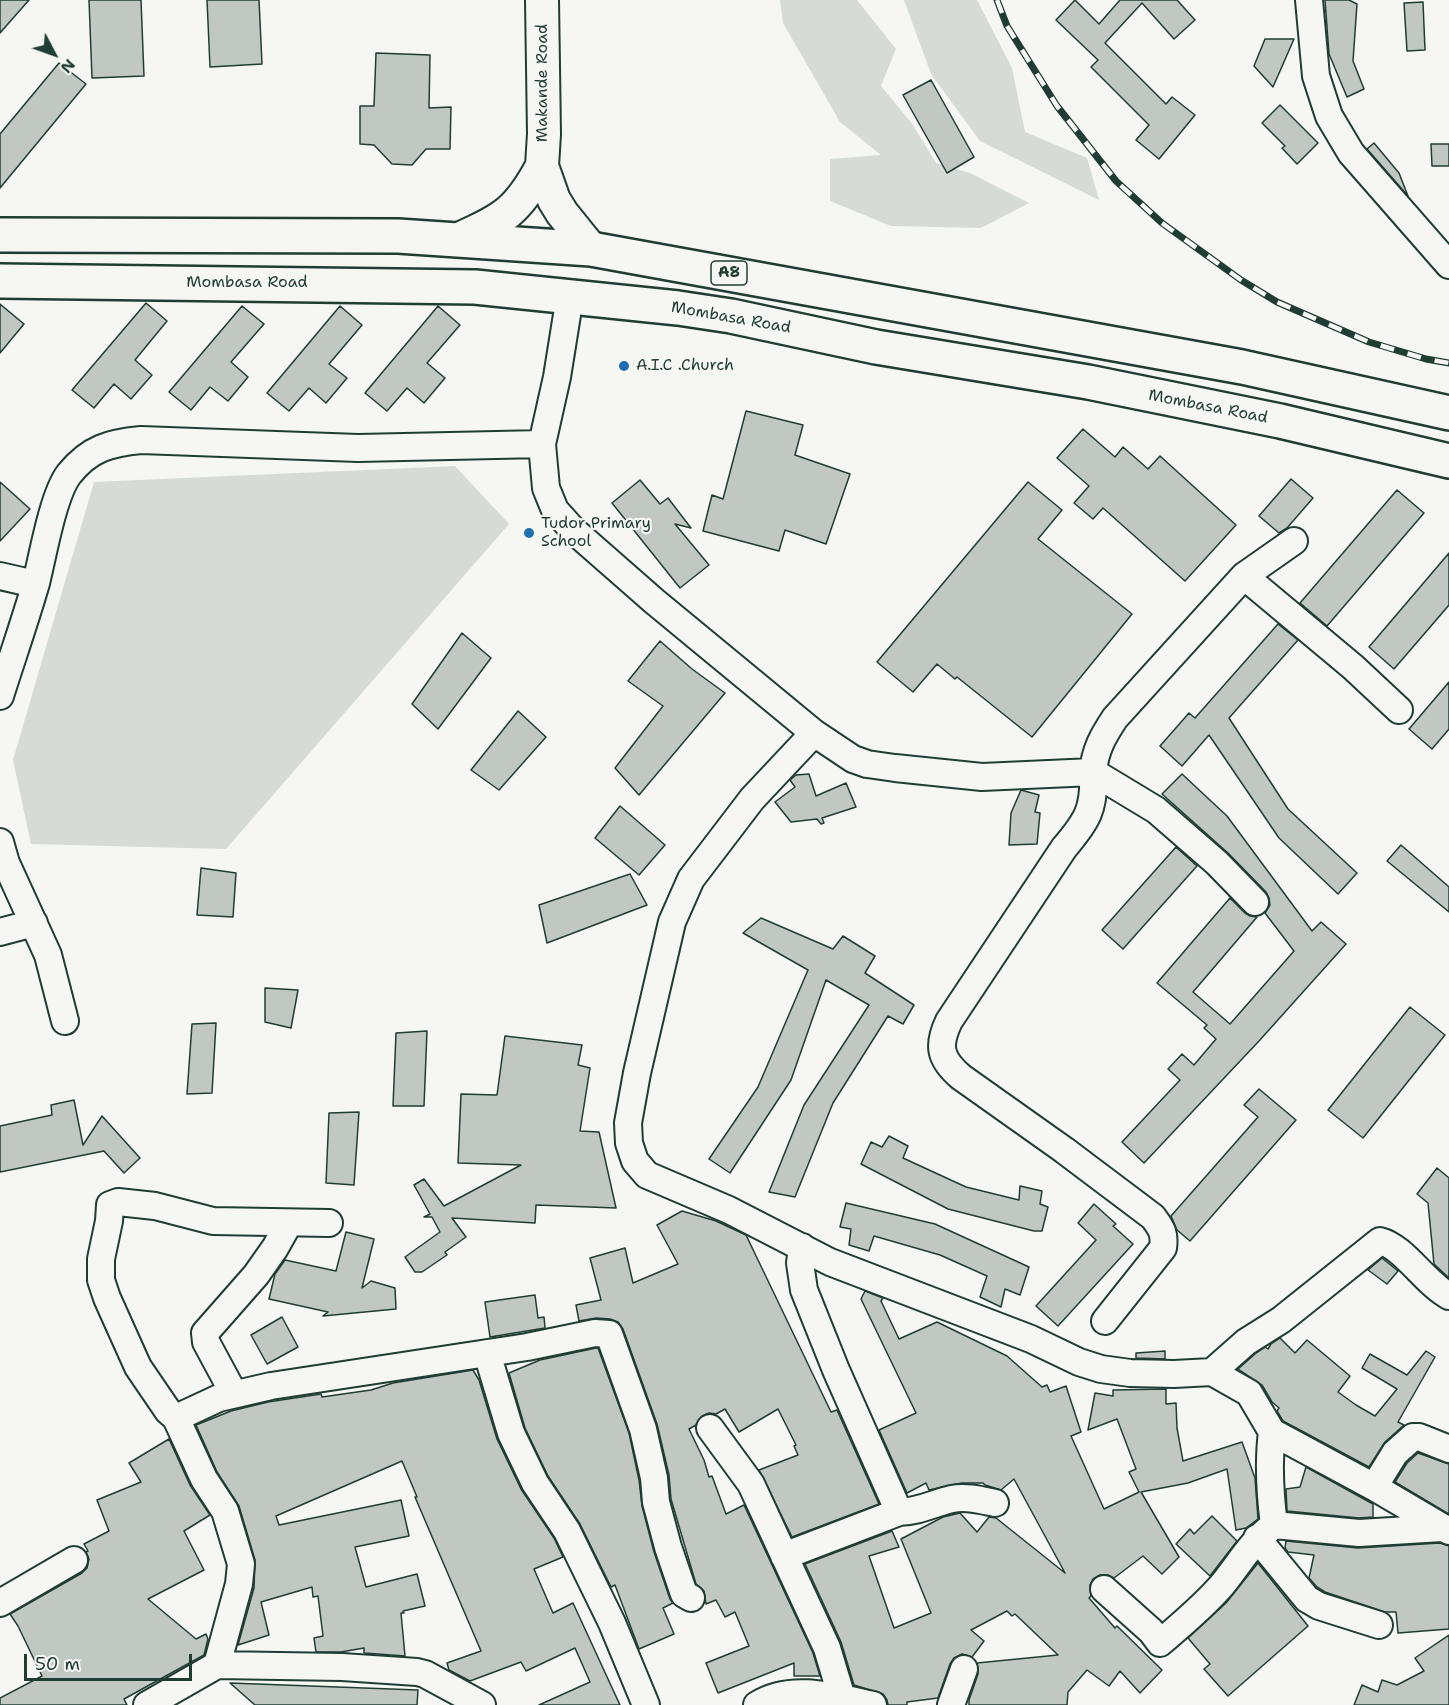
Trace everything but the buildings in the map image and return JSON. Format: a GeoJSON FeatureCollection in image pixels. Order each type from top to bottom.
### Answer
{"type":"FeatureCollection","features":[{"type":"Feature","properties":{"kind":"highway","name":"A8"},"geometry":{"type":"LineString","coordinates":[[0,235],[398,236],[591,249],[1207,360],[1449,413]]}},
{"type":"Feature","properties":{"kind":"highway","name":"Mombasa Road"},"geometry":{"type":"LineString","coordinates":[[0,281],[428,285],[570,296],[721,315],[876,347],[1088,382],[1280,421],[1449,461]]}},
{"type":"Feature","properties":{"kind":"main road","name":"Makande Road"},"geometry":{"type":"LineString","coordinates":[[459,239],[496,223],[511,210],[528,194],[542,166],[544,134],[542,0]]}},
{"type":"Feature","properties":{"kind":"main road","name":"Makande Road"},"geometry":{"type":"LineString","coordinates":[[542,166],[558,206],[591,249]]}},
{"type":"Feature","properties":{"kind":"street"},"geometry":{"type":"LineString","coordinates":[[1309,0],[1316,76],[1329,116],[1351,153],[1449,265]]}},
{"type":"Feature","properties":{"kind":"street"},"geometry":{"type":"LineString","coordinates":[[570,296],[557,377],[542,444],[546,488],[555,510],[573,530],[654,601],[814,733],[853,759],[867,764],[895,768],[982,777],[1093,772],[1156,810],[1217,863],[1255,903]]}},
{"type":"Feature","properties":{"kind":"street"},"geometry":{"type":"LineString","coordinates":[[0,696],[35,584],[56,502],[68,475],[90,453],[112,443],[141,440],[358,448],[542,444]]}},
{"type":"Feature","properties":{"kind":"street"},"geometry":{"type":"LineString","coordinates":[[1106,1321],[1162,1248],[1165,1237],[1163,1231],[1153,1217],[947,1065],[942,1051],[942,1034],[1064,848],[1084,825],[1094,790],[1094,756],[1115,718],[1244,576],[1294,541]]}},
{"type":"Feature","properties":{"kind":"street"},"geometry":{"type":"LineString","coordinates":[[0,576],[35,584]]}},
{"type":"Feature","properties":{"kind":"street"},"geometry":{"type":"LineString","coordinates":[[1244,576],[1353,667],[1399,710]]}},
{"type":"Feature","properties":{"kind":"street"},"geometry":{"type":"LineString","coordinates":[[814,733],[752,799],[691,879],[672,922],[637,1073],[628,1123],[629,1143],[635,1161],[647,1175],[729,1210],[830,1262],[1031,1339],[1079,1362],[1101,1370],[1130,1373],[1212,1372],[1249,1393],[1272,1432],[1374,1487],[1445,1529]]}},
{"type":"Feature","properties":{"kind":"street"},"geometry":{"type":"LineString","coordinates":[[0,842],[6,863],[34,923],[55,978],[65,1021]]}},
{"type":"Feature","properties":{"kind":"street"},"geometry":{"type":"LineString","coordinates":[[0,932],[34,923]]}},
{"type":"Feature","properties":{"kind":"street"},"geometry":{"type":"LineString","coordinates":[[217,1665],[239,1584],[241,1564],[225,1511],[204,1479],[176,1418],[168,1411],[138,1366],[107,1298],[101,1280],[101,1259],[110,1204],[118,1202],[155,1206],[213,1221],[329,1223]]}},
{"type":"Feature","properties":{"kind":"street"},"geometry":{"type":"LineString","coordinates":[[234,1394],[206,1342],[205,1333],[256,1275],[289,1223]]}},
{"type":"Feature","properties":{"kind":"street"},"geometry":{"type":"LineString","coordinates":[[1212,1372],[1246,1342],[1281,1320],[1380,1241],[1392,1245],[1432,1285],[1449,1296]]}},
{"type":"Feature","properties":{"kind":"street"},"geometry":{"type":"LineString","coordinates":[[802,1247],[800,1263],[804,1290],[836,1370],[899,1512]]}},
{"type":"Feature","properties":{"kind":"street"},"geometry":{"type":"LineString","coordinates":[[176,1418],[219,1398],[271,1386],[487,1353],[595,1333],[609,1334],[643,1428],[654,1478],[656,1502],[668,1547],[684,1594],[690,1598]]}},
{"type":"Feature","properties":{"kind":"street"},"geometry":{"type":"LineString","coordinates":[[487,1353],[511,1433],[534,1483],[567,1531],[612,1623],[646,1705]]}},
{"type":"Feature","properties":{"kind":"street"},"geometry":{"type":"LineString","coordinates":[[710,1428],[751,1484],[827,1648],[842,1698]]}},
{"type":"Feature","properties":{"kind":"street"},"geometry":{"type":"LineString","coordinates":[[1272,1432],[1266,1532],[1307,1599],[1319,1606],[1379,1625]]}},
{"type":"Feature","properties":{"kind":"street"},"geometry":{"type":"LineString","coordinates":[[1374,1487],[1395,1453],[1413,1437],[1419,1437],[1449,1449]]}},
{"type":"Feature","properties":{"kind":"street"},"geometry":{"type":"LineString","coordinates":[[784,1556],[899,1512],[914,1511],[952,1499],[963,1498],[995,1503]]}},
{"type":"Feature","properties":{"kind":"street"},"geometry":{"type":"LineString","coordinates":[[1266,1532],[1359,1533],[1445,1529]]}},
{"type":"Feature","properties":{"kind":"street"},"geometry":{"type":"LineString","coordinates":[[1104,1589],[1151,1631],[1160,1642],[1196,1613],[1266,1532]]}},
{"type":"Feature","properties":{"kind":"street"},"geometry":{"type":"LineString","coordinates":[[0,1604],[74,1560]]}},
{"type":"Feature","properties":{"kind":"street"},"geometry":{"type":"LineString","coordinates":[[147,1705],[217,1665],[352,1667],[417,1672],[425,1674],[482,1705]]}},
{"type":"Feature","properties":{"kind":"street"},"geometry":{"type":"LineString","coordinates":[[952,1705],[964,1669]]}},
{"type":"Feature","properties":{"kind":"street"},"geometry":{"type":"LineString","coordinates":[[757,1705],[767,1699],[794,1693],[842,1698],[873,1705]]}},
{"type":"Feature","properties":{"kind":"shaded area"},"geometry":{"type":"Polygon","coordinates":[[[780,0],[857,0],[896,49],[881,86],[913,125],[936,163],[970,173],[1029,203],[981,228],[891,226],[830,201],[830,159],[881,155],[840,122],[783,23],[780,0]]]}},
{"type":"Feature","properties":{"kind":"shaded area"},"geometry":{"type":"Polygon","coordinates":[[[904,0],[977,0],[1012,68],[1025,132],[1087,158],[1099,200],[980,141],[931,74],[904,0]]]}},
{"type":"Feature","properties":{"kind":"shaded area"},"geometry":{"type":"Polygon","coordinates":[[[455,466],[509,524],[226,849],[31,844],[13,760],[94,482],[455,466]]]}},
{"type":"Feature","properties":{"kind":"railway"},"geometry":{"type":"LineString","coordinates":[[997,0],[1007,26],[1057,106],[1116,181],[1162,223],[1241,280],[1277,302],[1369,342],[1426,359],[1449,363]]}},
{"type":"Feature","properties":{"kind":"place","name":"A.I.C .Church"},"geometry":{"type":"Point","coordinates":[624,366]}},
{"type":"Feature","properties":{"kind":"place","name":"Tudor Primary School"},"geometry":{"type":"Point","coordinates":[529,533]}}]}
